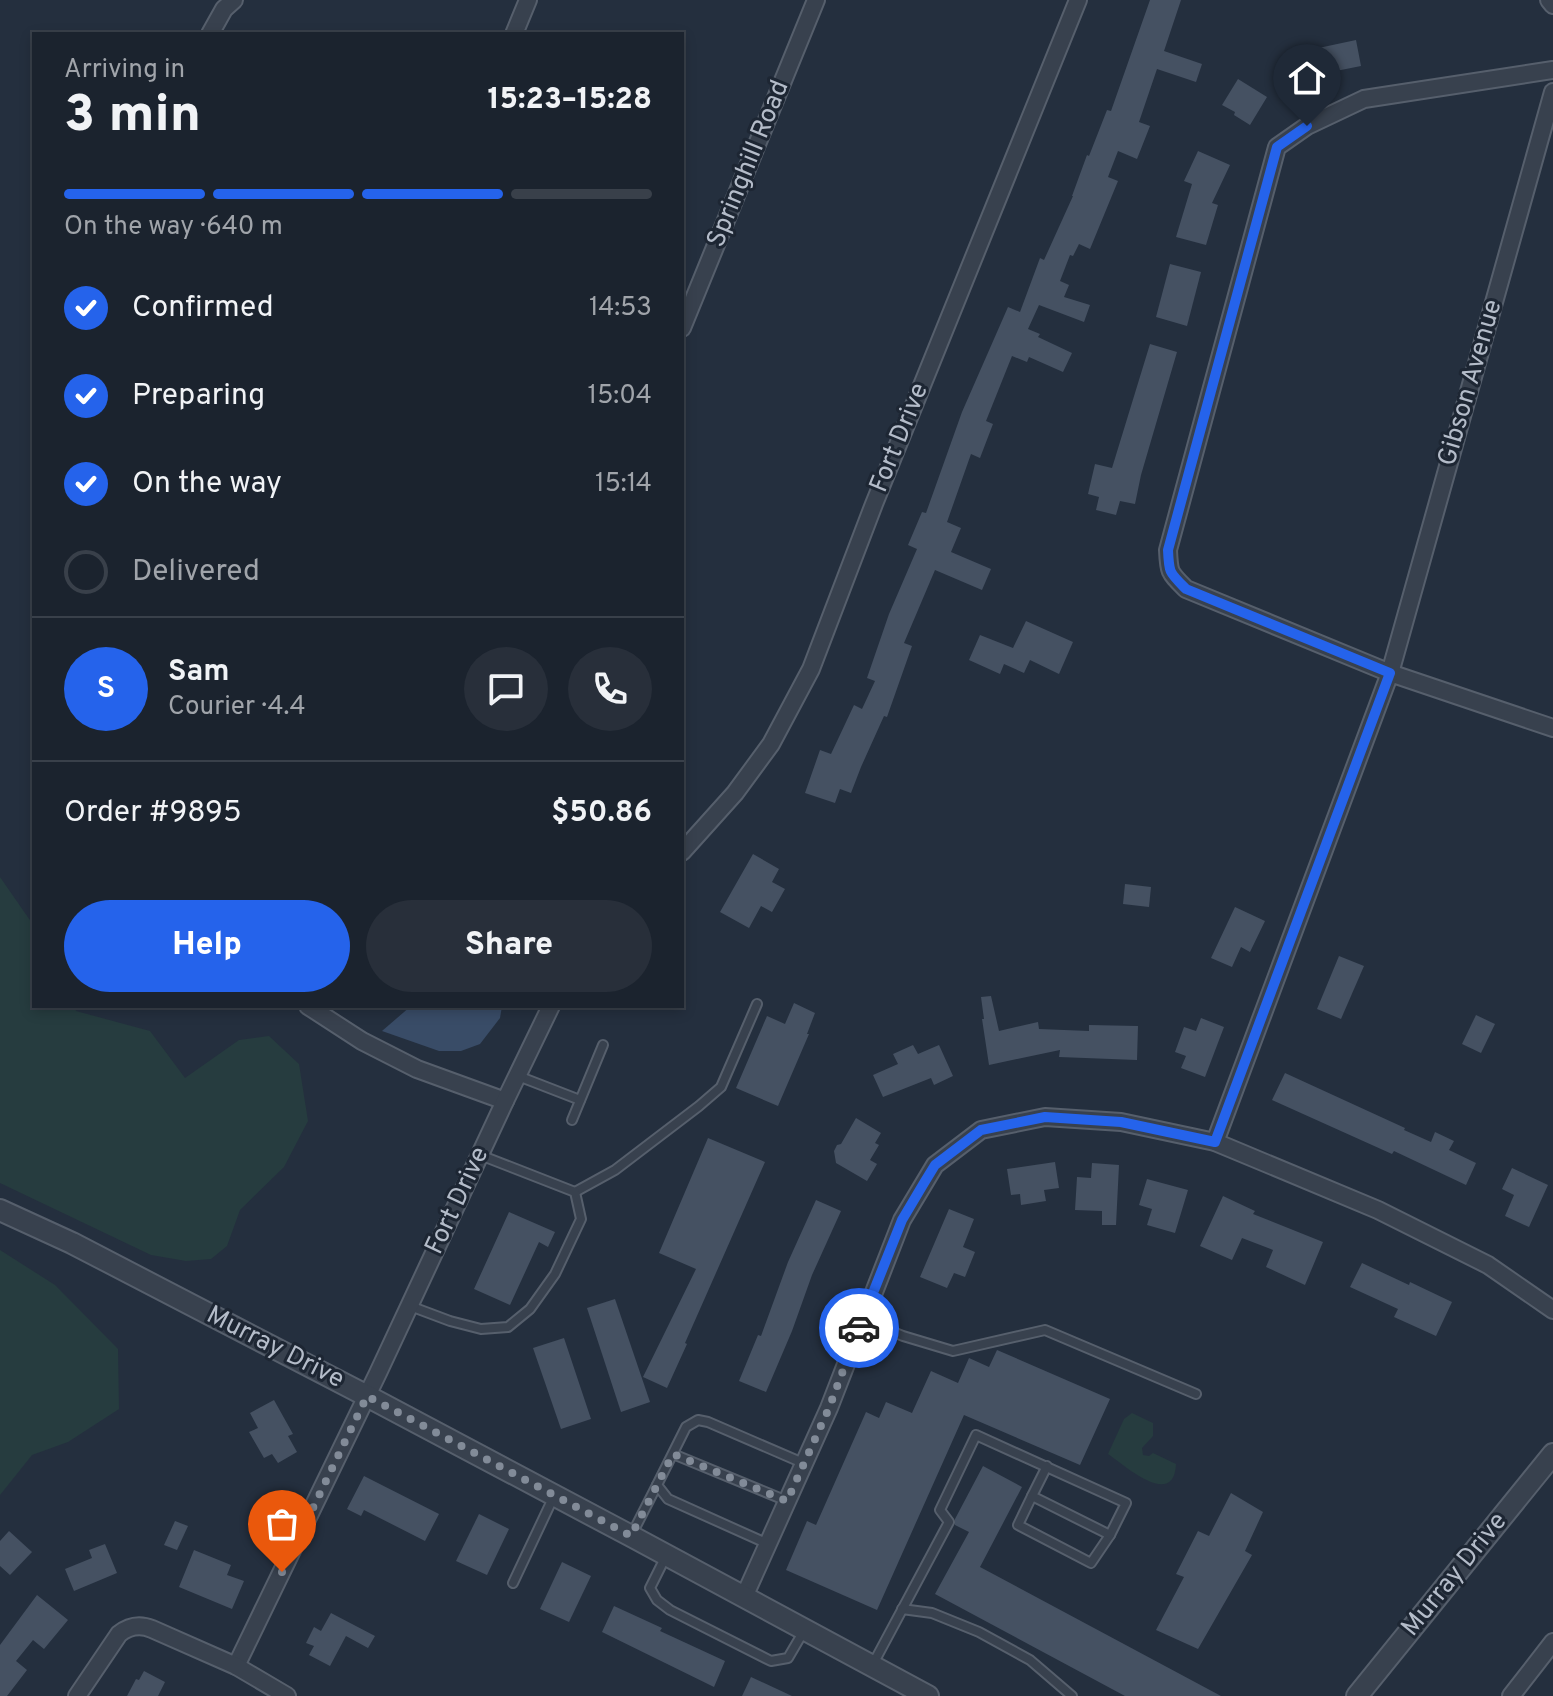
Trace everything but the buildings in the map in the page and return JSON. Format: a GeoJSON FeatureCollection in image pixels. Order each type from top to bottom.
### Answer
{"type":"FeatureCollection","features":[{"type":"Feature","properties":{"kind":"street"},"geometry":{"type":"LineString","coordinates":[[211,32],[224,9],[234,0]]}},
{"type":"Feature","properties":{"kind":"street"},"geometry":{"type":"LineString","coordinates":[[515,32],[528,0]]}},
{"type":"Feature","properties":{"kind":"street","name":"Springhill Road"},"geometry":{"type":"LineString","coordinates":[[684,323],[816,0]]}},
{"type":"Feature","properties":{"kind":"street","name":"Fort Drive"},"geometry":{"type":"LineString","coordinates":[[684,850],[735,793],[771,744],[811,669],[874,504],[1078,0]]}},
{"type":"Feature","properties":{"kind":"street"},"geometry":{"type":"LineString","coordinates":[[1553,70],[1364,99],[1307,126],[1277,147],[1168,550],[1171,574],[1186,589],[1390,673],[1553,728]]}},
{"type":"Feature","properties":{"kind":"street","name":"Gibson Avenue"},"geometry":{"type":"LineString","coordinates":[[1215,1142],[1390,673],[1553,92]]}},
{"type":"Feature","properties":{"kind":"street"},"geometry":{"type":"LineString","coordinates":[[311,1008],[362,1041],[417,1069],[505,1101]]}},
{"type":"Feature","properties":{"kind":"street","name":"Fort Drive"},"geometry":{"type":"LineString","coordinates":[[236,1666],[550,1008]]}},
{"type":"Feature","properties":{"kind":"street"},"geometry":{"type":"LineString","coordinates":[[744,1597],[829,1408],[902,1220],[935,1165],[981,1130],[1045,1117],[1121,1122],[1215,1142],[1391,1216],[1488,1265],[1553,1310]]}},
{"type":"Feature","properties":{"kind":"street","name":"Murray Drive"},"geometry":{"type":"LineString","coordinates":[[0,1210],[85,1250],[367,1396],[928,1696]]}},
{"type":"Feature","properties":{"kind":"street","name":"Murray Drive"},"geometry":{"type":"LineString","coordinates":[[1357,1696],[1553,1454]]}},
{"type":"Feature","properties":{"kind":"street"},"geometry":{"type":"LineString","coordinates":[[77,1696],[119,1634],[140,1625],[236,1666],[287,1696]]}},
{"type":"Feature","properties":{"kind":"street"},"geometry":{"type":"LineString","coordinates":[[1511,1696],[1553,1642]]}},
{"type":"Feature","properties":{"kind":"lane"},"geometry":{"type":"LineString","coordinates":[[575,1192],[615,1170],[721,1087],[757,1004]]}},
{"type":"Feature","properties":{"kind":"lane"},"geometry":{"type":"LineString","coordinates":[[572,1120],[603,1045]]}},
{"type":"Feature","properties":{"kind":"lane"},"geometry":{"type":"LineString","coordinates":[[517,1076],[580,1100]]}},
{"type":"Feature","properties":{"kind":"lane"},"geometry":{"type":"LineString","coordinates":[[480,1155],[575,1192]]}},
{"type":"Feature","properties":{"kind":"lane"},"geometry":{"type":"LineString","coordinates":[[410,1306],[481,1329],[508,1327],[530,1309],[555,1274],[581,1219],[575,1192]]}},
{"type":"Feature","properties":{"kind":"lane"},"geometry":{"type":"LineString","coordinates":[[862,1319],[903,1336],[953,1351],[1045,1330],[1196,1394]]}},
{"type":"Feature","properties":{"kind":"lane"},"geometry":{"type":"LineString","coordinates":[[631,1536],[686,1427],[698,1420],[804,1464]]}},
{"type":"Feature","properties":{"kind":"lane"},"geometry":{"type":"LineString","coordinates":[[872,1665],[949,1522],[940,1510],[976,1435],[1047,1466],[1126,1503],[1091,1563],[1018,1525],[1047,1466]]}},
{"type":"Feature","properties":{"kind":"lane"},"geometry":{"type":"LineString","coordinates":[[673,1454],[787,1501]]}},
{"type":"Feature","properties":{"kind":"lane"},"geometry":{"type":"LineString","coordinates":[[657,1485],[668,1499],[768,1544]]}},
{"type":"Feature","properties":{"kind":"lane"},"geometry":{"type":"LineString","coordinates":[[513,1583],[554,1495]]}},
{"type":"Feature","properties":{"kind":"lane"},"geometry":{"type":"LineString","coordinates":[[1032,1496],[1110,1535]]}},
{"type":"Feature","properties":{"kind":"lane"},"geometry":{"type":"LineString","coordinates":[[667,1555],[650,1588],[657,1600],[670,1610],[771,1661],[788,1658],[805,1629]]}},
{"type":"Feature","properties":{"kind":"lane"},"geometry":{"type":"LineString","coordinates":[[902,1609],[932,1613],[979,1632],[1030,1660],[1072,1696]]}},
{"type":"Feature","properties":{"kind":"green space"},"geometry":{"type":"Polygon","coordinates":[[[0,877],[32,923],[32,1008],[75,1008],[76,1011],[150,1031],[185,1078],[239,1040],[269,1036],[299,1064],[308,1121],[284,1167],[240,1210],[227,1246],[211,1259],[186,1261],[151,1255],[0,1183],[0,877]]]}},
{"type":"Feature","properties":{"kind":"green space"},"geometry":{"type":"Polygon","coordinates":[[[0,1250],[55,1285],[118,1349],[119,1409],[68,1442],[32,1455],[0,1495],[0,1250]]]}},
{"type":"Feature","properties":{"kind":"green space"},"geometry":{"type":"Polygon","coordinates":[[[1132,1413],[1153,1423],[1153,1436],[1142,1448],[1143,1455],[1153,1453],[1176,1464],[1173,1477],[1167,1483],[1147,1480],[1108,1454],[1124,1419],[1132,1413]]]}},
{"type":"Feature","properties":{"kind":"water"},"geometry":{"type":"Polygon","coordinates":[[[409,1008],[502,1008],[500,1018],[480,1044],[461,1051],[439,1051],[382,1031],[409,1008]]]}},
{"type":"Feature","properties":{"kind":"way so far"},"geometry":{"type":"LineString","coordinates":[[282,1572],[367,1396],[631,1536],[673,1454],[787,1501],[829,1408],[859,1328]]}},
{"type":"Feature","properties":{"kind":"route"},"geometry":{"type":"LineString","coordinates":[[859,1328],[902,1220],[935,1165],[981,1130],[1045,1117],[1121,1122],[1215,1142],[1390,673],[1186,589],[1169,569],[1168,550],[1277,147],[1307,126]]}}]}
